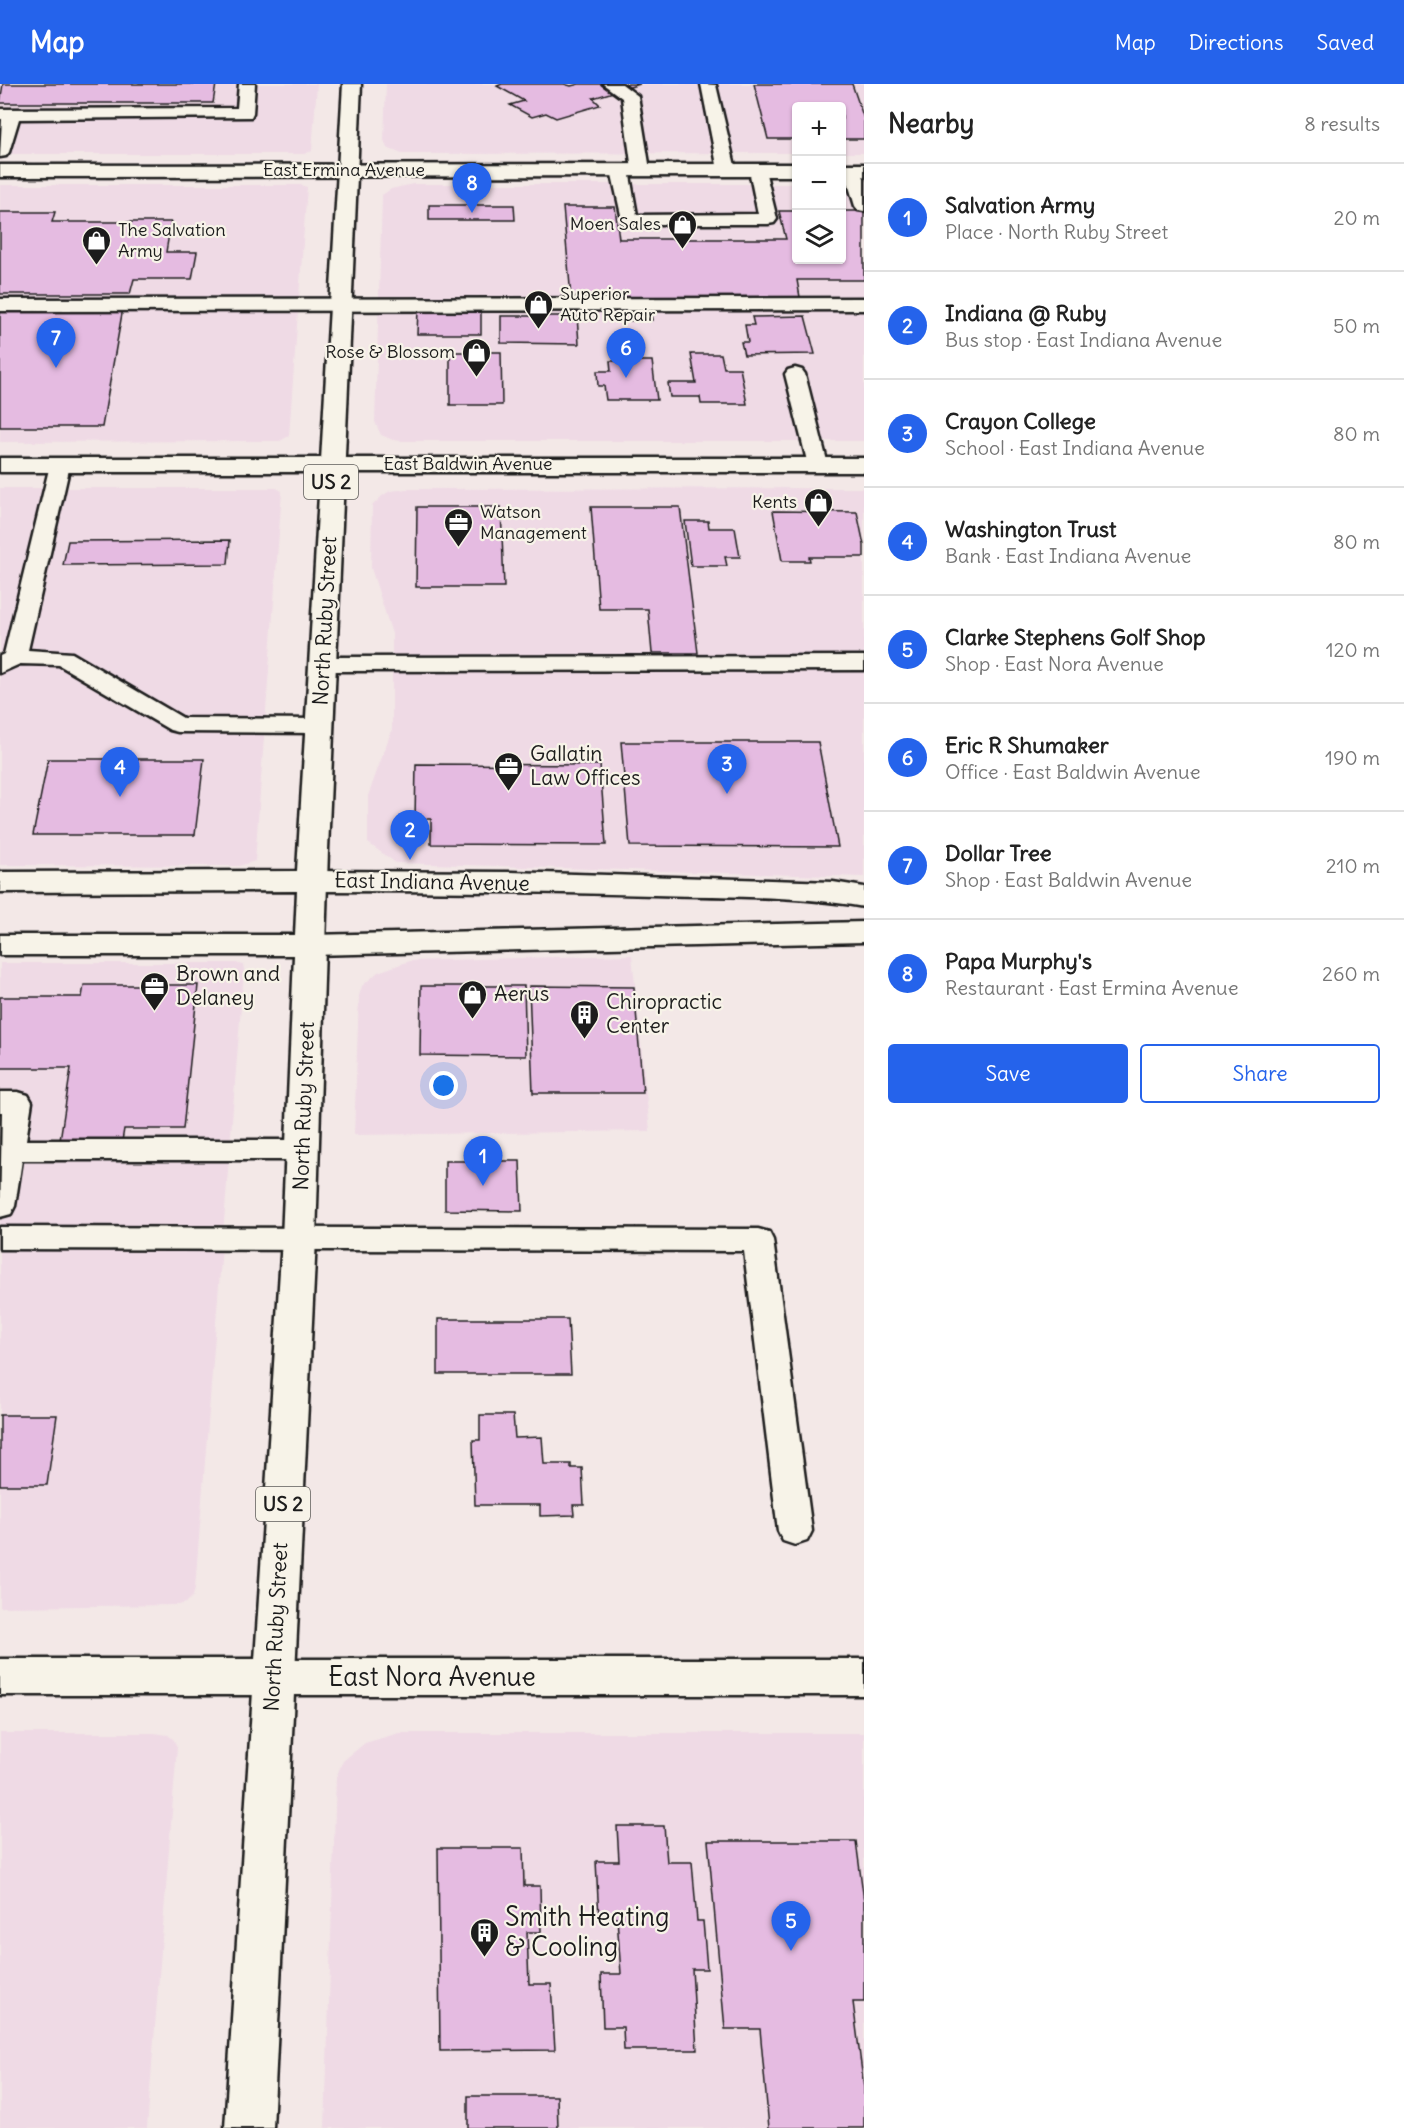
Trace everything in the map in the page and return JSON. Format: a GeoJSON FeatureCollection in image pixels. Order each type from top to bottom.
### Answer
{"type":"FeatureCollection","features":[{"type":"Feature","properties":{"kind":"main road","name":"North Ruby Street"},"geometry":{"type":"LineString","coordinates":[[249,2128],[298,1239],[312,880],[352,84]]}},
{"type":"Feature","properties":{"kind":"main road","name":"East Ermina Avenue"},"geometry":{"type":"LineString","coordinates":[[0,171],[792,170]]}},
{"type":"Feature","properties":{"kind":"main road","name":"East Baldwin Avenue"},"geometry":{"type":"LineString","coordinates":[[0,465],[864,465]]}},
{"type":"Feature","properties":{"kind":"main road","name":"East Indiana Avenue"},"geometry":{"type":"LineString","coordinates":[[0,882],[312,880],[510,882],[757,888],[833,892],[864,897]]}},
{"type":"Feature","properties":{"kind":"main road"},"geometry":{"type":"LineString","coordinates":[[0,945],[311,945],[864,932]]}},
{"type":"Feature","properties":{"kind":"main road","name":"East Nora Avenue"},"geometry":{"type":"LineString","coordinates":[[0,1677],[864,1677]]}},
{"type":"Feature","properties":{"kind":"lane"},"geometry":{"type":"LineString","coordinates":[[0,152],[17,111],[65,108],[187,108],[245,112],[248,84]]}},
{"type":"Feature","properties":{"kind":"lane"},"geometry":{"type":"LineString","coordinates":[[611,84],[630,96],[641,170]]}},
{"type":"Feature","properties":{"kind":"lane"},"geometry":{"type":"LineString","coordinates":[[708,85],[727,170]]}},
{"type":"Feature","properties":{"kind":"lane"},"geometry":{"type":"LineString","coordinates":[[620,170],[629,220],[768,219],[758,170]]}},
{"type":"Feature","properties":{"kind":"lane"},"geometry":{"type":"LineString","coordinates":[[853,170],[864,206]]}},
{"type":"Feature","properties":{"kind":"lane"},"geometry":{"type":"LineString","coordinates":[[0,304],[340,306],[864,304]]}},
{"type":"Feature","properties":{"kind":"lane"},"geometry":{"type":"LineString","coordinates":[[795,374],[818,465]]}},
{"type":"Feature","properties":{"kind":"lane"},"geometry":{"type":"LineString","coordinates":[[60,465],[8,661],[64,658],[178,725],[320,726]]}},
{"type":"Feature","properties":{"kind":"lane"},"geometry":{"type":"LineString","coordinates":[[323,664],[864,663]]}},
{"type":"Feature","properties":{"kind":"lane"},"geometry":{"type":"LineString","coordinates":[[0,1102],[18,1102],[0,1206]]}},
{"type":"Feature","properties":{"kind":"lane"},"geometry":{"type":"LineString","coordinates":[[10,1150],[302,1150]]}},
{"type":"Feature","properties":{"kind":"lane"},"geometry":{"type":"LineString","coordinates":[[0,1238],[759,1240],[795,1532]]}},
{"type":"Feature","properties":{"kind":"shaded area"},"geometry":{"type":"Polygon","coordinates":[[[0,84],[317,84],[312,151],[304,154],[0,154],[0,84]]]}},
{"type":"Feature","properties":{"kind":"shaded area"},"geometry":{"type":"Polygon","coordinates":[[[386,84],[864,84],[864,153],[846,153],[846,102],[792,102],[792,153],[402,154],[387,148],[384,140],[386,84]]]}},
{"type":"Feature","properties":{"kind":"shaded area"},"geometry":{"type":"Polygon","coordinates":[[[413,184],[792,184],[792,264],[846,264],[846,184],[864,184],[864,441],[402,441],[381,435],[375,422],[382,195],[391,189],[413,184]]]}},
{"type":"Feature","properties":{"kind":"shaded area"},"geometry":{"type":"Polygon","coordinates":[[[0,185],[300,185],[307,187],[289,436],[280,441],[0,442],[0,185]]]}},
{"type":"Feature","properties":{"kind":"shaded area"},"geometry":{"type":"Polygon","coordinates":[[[0,488],[276,488],[282,491],[255,861],[239,866],[0,865],[0,488]]]}},
{"type":"Feature","properties":{"kind":"shaded area"},"geometry":{"type":"Polygon","coordinates":[[[864,488],[864,877],[396,863],[368,843],[368,796],[392,729],[392,634],[371,568],[372,506],[382,496],[390,491],[408,489],[864,488]]]}},
{"type":"Feature","properties":{"kind":"shaded area"},"geometry":{"type":"Polygon","coordinates":[[[632,955],[650,1131],[354,1135],[359,996],[362,986],[378,972],[410,961],[632,955]]]}},
{"type":"Feature","properties":{"kind":"shaded area"},"geometry":{"type":"Polygon","coordinates":[[[0,963],[236,963],[243,965],[195,1588],[193,1596],[186,1603],[179,1605],[0,1607],[0,963]]]}},
{"type":"Feature","properties":{"kind":"shaded area"},"geometry":{"type":"Polygon","coordinates":[[[0,1733],[154,1733],[168,1735],[174,1740],[177,1748],[147,2128],[0,2128],[0,1733]]]}},
{"type":"Feature","properties":{"kind":"shaded area"},"geometry":{"type":"Polygon","coordinates":[[[399,1733],[864,1733],[864,2128],[325,2128],[336,1777],[343,1761],[365,1743],[399,1733]]]}},
{"type":"Feature","properties":{"kind":"building"},"geometry":{"type":"Polygon","coordinates":[[[3,84],[216,84],[213,103],[0,103],[3,84]]]}},
{"type":"Feature","properties":{"kind":"building"},"geometry":{"type":"Polygon","coordinates":[[[502,84],[571,86],[640,84],[593,98],[600,105],[556,118],[546,113],[532,117],[510,105],[524,101],[497,86],[502,84]]]}},
{"type":"Feature","properties":{"kind":"building"},"geometry":{"type":"Polygon","coordinates":[[[754,84],[852,84],[864,119],[864,139],[846,139],[846,102],[792,102],[792,139],[768,139],[754,84]]]}},
{"type":"Feature","properties":{"kind":"building"},"geometry":{"type":"Polygon","coordinates":[[[429,205],[514,205],[515,220],[429,220],[429,205]]]}},
{"type":"Feature","properties":{"kind":"building","name":"Moen Sales"},"geometry":{"type":"Polygon","coordinates":[[[563,207],[615,207],[619,239],[786,239],[779,211],[792,211],[792,264],[846,264],[846,211],[864,211],[864,280],[797,280],[800,297],[571,297],[563,207]]]}},
{"type":"Feature","properties":{"kind":"building","name":"The Salvation Army"},"geometry":{"type":"Polygon","coordinates":[[[0,212],[55,212],[52,222],[171,222],[166,252],[197,252],[192,279],[134,279],[130,294],[0,294],[0,212]]]}},
{"type":"Feature","properties":{"kind":"building"},"geometry":{"type":"Polygon","coordinates":[[[123,308],[102,427],[0,427],[0,309],[123,308]]]}},
{"type":"Feature","properties":{"kind":"building"},"geometry":{"type":"Polygon","coordinates":[[[650,309],[652,320],[618,321],[616,310],[650,309]]]}},
{"type":"Feature","properties":{"kind":"building"},"geometry":{"type":"Polygon","coordinates":[[[418,310],[481,310],[481,334],[417,334],[418,310]]]}},
{"type":"Feature","properties":{"kind":"building","name":"Superior Auto Repair"},"geometry":{"type":"Polygon","coordinates":[[[501,316],[577,316],[579,344],[501,343],[501,316]]]}},
{"type":"Feature","properties":{"kind":"building"},"geometry":{"type":"Polygon","coordinates":[[[805,316],[815,354],[744,355],[741,342],[748,342],[745,325],[754,325],[752,317],[805,316]]]}},
{"type":"Feature","properties":{"kind":"building","name":"Rose & Blossom"},"geometry":{"type":"Polygon","coordinates":[[[450,352],[501,352],[502,405],[450,405],[450,352]]]}},
{"type":"Feature","properties":{"kind":"building"},"geometry":{"type":"Polygon","coordinates":[[[691,354],[721,354],[724,368],[740,368],[747,404],[701,404],[700,397],[670,397],[668,383],[696,383],[691,354]]]}},
{"type":"Feature","properties":{"kind":"building"},"geometry":{"type":"Polygon","coordinates":[[[610,361],[652,361],[657,400],[606,400],[604,386],[598,386],[597,371],[611,371],[610,361]]]}},
{"type":"Feature","properties":{"kind":"building","name":"Watson Management"},"geometry":{"type":"Polygon","coordinates":[[[417,507],[501,507],[504,587],[416,587],[417,507]]]}},
{"type":"Feature","properties":{"kind":"building"},"geometry":{"type":"Polygon","coordinates":[[[591,507],[680,507],[698,653],[652,653],[648,609],[599,609],[591,507]]]}},
{"type":"Feature","properties":{"kind":"building","name":"Kents"},"geometry":{"type":"Polygon","coordinates":[[[773,511],[857,512],[864,545],[864,557],[809,557],[810,561],[782,561],[773,511]]]}},
{"type":"Feature","properties":{"kind":"building"},"geometry":{"type":"Polygon","coordinates":[[[685,521],[708,521],[709,528],[735,528],[740,557],[725,557],[727,566],[691,566],[685,521]]]}},
{"type":"Feature","properties":{"kind":"building"},"geometry":{"type":"Polygon","coordinates":[[[230,540],[228,564],[63,565],[68,541],[230,540]]]}},
{"type":"Feature","properties":{"kind":"building"},"geometry":{"type":"Polygon","coordinates":[[[621,742],[818,742],[838,847],[630,846],[621,742]]]}},
{"type":"Feature","properties":{"kind":"building"},"geometry":{"type":"Polygon","coordinates":[[[48,759],[204,759],[195,835],[33,835],[48,759]]]}},
{"type":"Feature","properties":{"kind":"building","name":"Gallatin Law Offices"},"geometry":{"type":"Polygon","coordinates":[[[416,764],[600,765],[606,845],[431,844],[431,819],[415,819],[416,764]]]}},
{"type":"Feature","properties":{"kind":"building"},"geometry":{"type":"Polygon","coordinates":[[[84,985],[198,985],[183,1129],[124,1129],[121,1147],[59,1147],[71,1068],[0,1068],[0,997],[82,997],[84,985]]]}},
{"type":"Feature","properties":{"kind":"building","name":"Aerus"},"geometry":{"type":"Polygon","coordinates":[[[421,986],[524,986],[526,1056],[420,1055],[421,986]]]}},
{"type":"Feature","properties":{"kind":"building","name":"Chiropractic Center"},"geometry":{"type":"Polygon","coordinates":[[[529,986],[634,987],[643,1093],[533,1093],[529,986]]]}},
{"type":"Feature","properties":{"kind":"building"},"geometry":{"type":"Polygon","coordinates":[[[445,1161],[520,1161],[522,1211],[445,1210],[445,1161]]]}},
{"type":"Feature","properties":{"kind":"building"},"geometry":{"type":"Polygon","coordinates":[[[438,1319],[568,1319],[571,1374],[438,1374],[438,1319]]]}},
{"type":"Feature","properties":{"kind":"building"},"geometry":{"type":"Polygon","coordinates":[[[0,1415],[57,1415],[47,1485],[0,1485],[0,1415]]]}},
{"type":"Feature","properties":{"kind":"building"},"geometry":{"type":"Polygon","coordinates":[[[480,1415],[513,1415],[515,1438],[542,1437],[544,1464],[571,1464],[571,1468],[582,1468],[584,1505],[573,1505],[574,1515],[540,1516],[540,1505],[475,1505],[473,1440],[480,1440],[480,1415]]]}},
{"type":"Feature","properties":{"kind":"building"},"geometry":{"type":"Polygon","coordinates":[[[617,1826],[664,1826],[667,1862],[692,1862],[697,1921],[703,1921],[707,1969],[692,1969],[697,2050],[624,2050],[623,2027],[603,2027],[601,1974],[621,1974],[617,1918],[599,1918],[596,1861],[619,1861],[617,1826]]]}},
{"type":"Feature","properties":{"kind":"building"},"geometry":{"type":"Polygon","coordinates":[[[708,1841],[856,1841],[864,1901],[864,2002],[853,2002],[864,2088],[864,2128],[769,2128],[760,2029],[725,2029],[708,1841]]]}},
{"type":"Feature","properties":{"kind":"building","name":"Smith Heating & Cooling"},"geometry":{"type":"Polygon","coordinates":[[[438,1848],[523,1848],[524,1886],[540,1886],[541,1932],[527,1932],[529,1984],[551,1984],[555,2050],[440,2051],[438,1848]]]}},
{"type":"Feature","properties":{"kind":"building"},"geometry":{"type":"Polygon","coordinates":[[[468,2096],[557,2096],[558,2128],[468,2128],[468,2096]]]}},
{"type":"Feature","properties":{"kind":"place","name":"Papa Murphy's"},"geometry":{"type":"Point","coordinates":[472,213]}},
{"type":"Feature","properties":{"kind":"place","name":"Moen Sales"},"geometry":{"type":"Point","coordinates":[682,250]}},
{"type":"Feature","properties":{"kind":"place","name":"The Salvation Army"},"geometry":{"type":"Point","coordinates":[97,266]}},
{"type":"Feature","properties":{"kind":"place","name":"Superior Auto Repair"},"geometry":{"type":"Point","coordinates":[539,330]}},
{"type":"Feature","properties":{"kind":"place","name":"Dollar Tree"},"geometry":{"type":"Point","coordinates":[56,368]}},
{"type":"Feature","properties":{"kind":"place","name":"Rose & Blossom"},"geometry":{"type":"Point","coordinates":[476,378]}},
{"type":"Feature","properties":{"kind":"place","name":"Eric R Shumaker"},"geometry":{"type":"Point","coordinates":[626,378]}},
{"type":"Feature","properties":{"kind":"place","name":"Kents"},"geometry":{"type":"Point","coordinates":[818,528]}},
{"type":"Feature","properties":{"kind":"place","name":"Watson Management"},"geometry":{"type":"Point","coordinates":[459,548]}},
{"type":"Feature","properties":{"kind":"place","name":"Gallatin Law Offices"},"geometry":{"type":"Point","coordinates":[509,792]}},
{"type":"Feature","properties":{"kind":"place","name":"Crayon College"},"geometry":{"type":"Point","coordinates":[727,794]}},
{"type":"Feature","properties":{"kind":"place","name":"Washington Trust"},"geometry":{"type":"Point","coordinates":[120,797]}},
{"type":"Feature","properties":{"kind":"place","name":"Indiana @ Ruby"},"geometry":{"type":"Point","coordinates":[410,860]}},
{"type":"Feature","properties":{"kind":"place","name":"Brown and Delaney"},"geometry":{"type":"Point","coordinates":[155,1012]}},
{"type":"Feature","properties":{"kind":"place","name":"Aerus"},"geometry":{"type":"Point","coordinates":[473,1020]}},
{"type":"Feature","properties":{"kind":"place","name":"Chiropractic Center"},"geometry":{"type":"Point","coordinates":[585,1040]}},
{"type":"Feature","properties":{"kind":"place","name":"Salvation Army"},"geometry":{"type":"Point","coordinates":[483,1186]}},
{"type":"Feature","properties":{"kind":"place","name":"Clarke Stephens Golf Shop"},"geometry":{"type":"Point","coordinates":[791,1951]}},
{"type":"Feature","properties":{"kind":"place","name":"Smith Heating & Cooling"},"geometry":{"type":"Point","coordinates":[484,1958]}}]}
